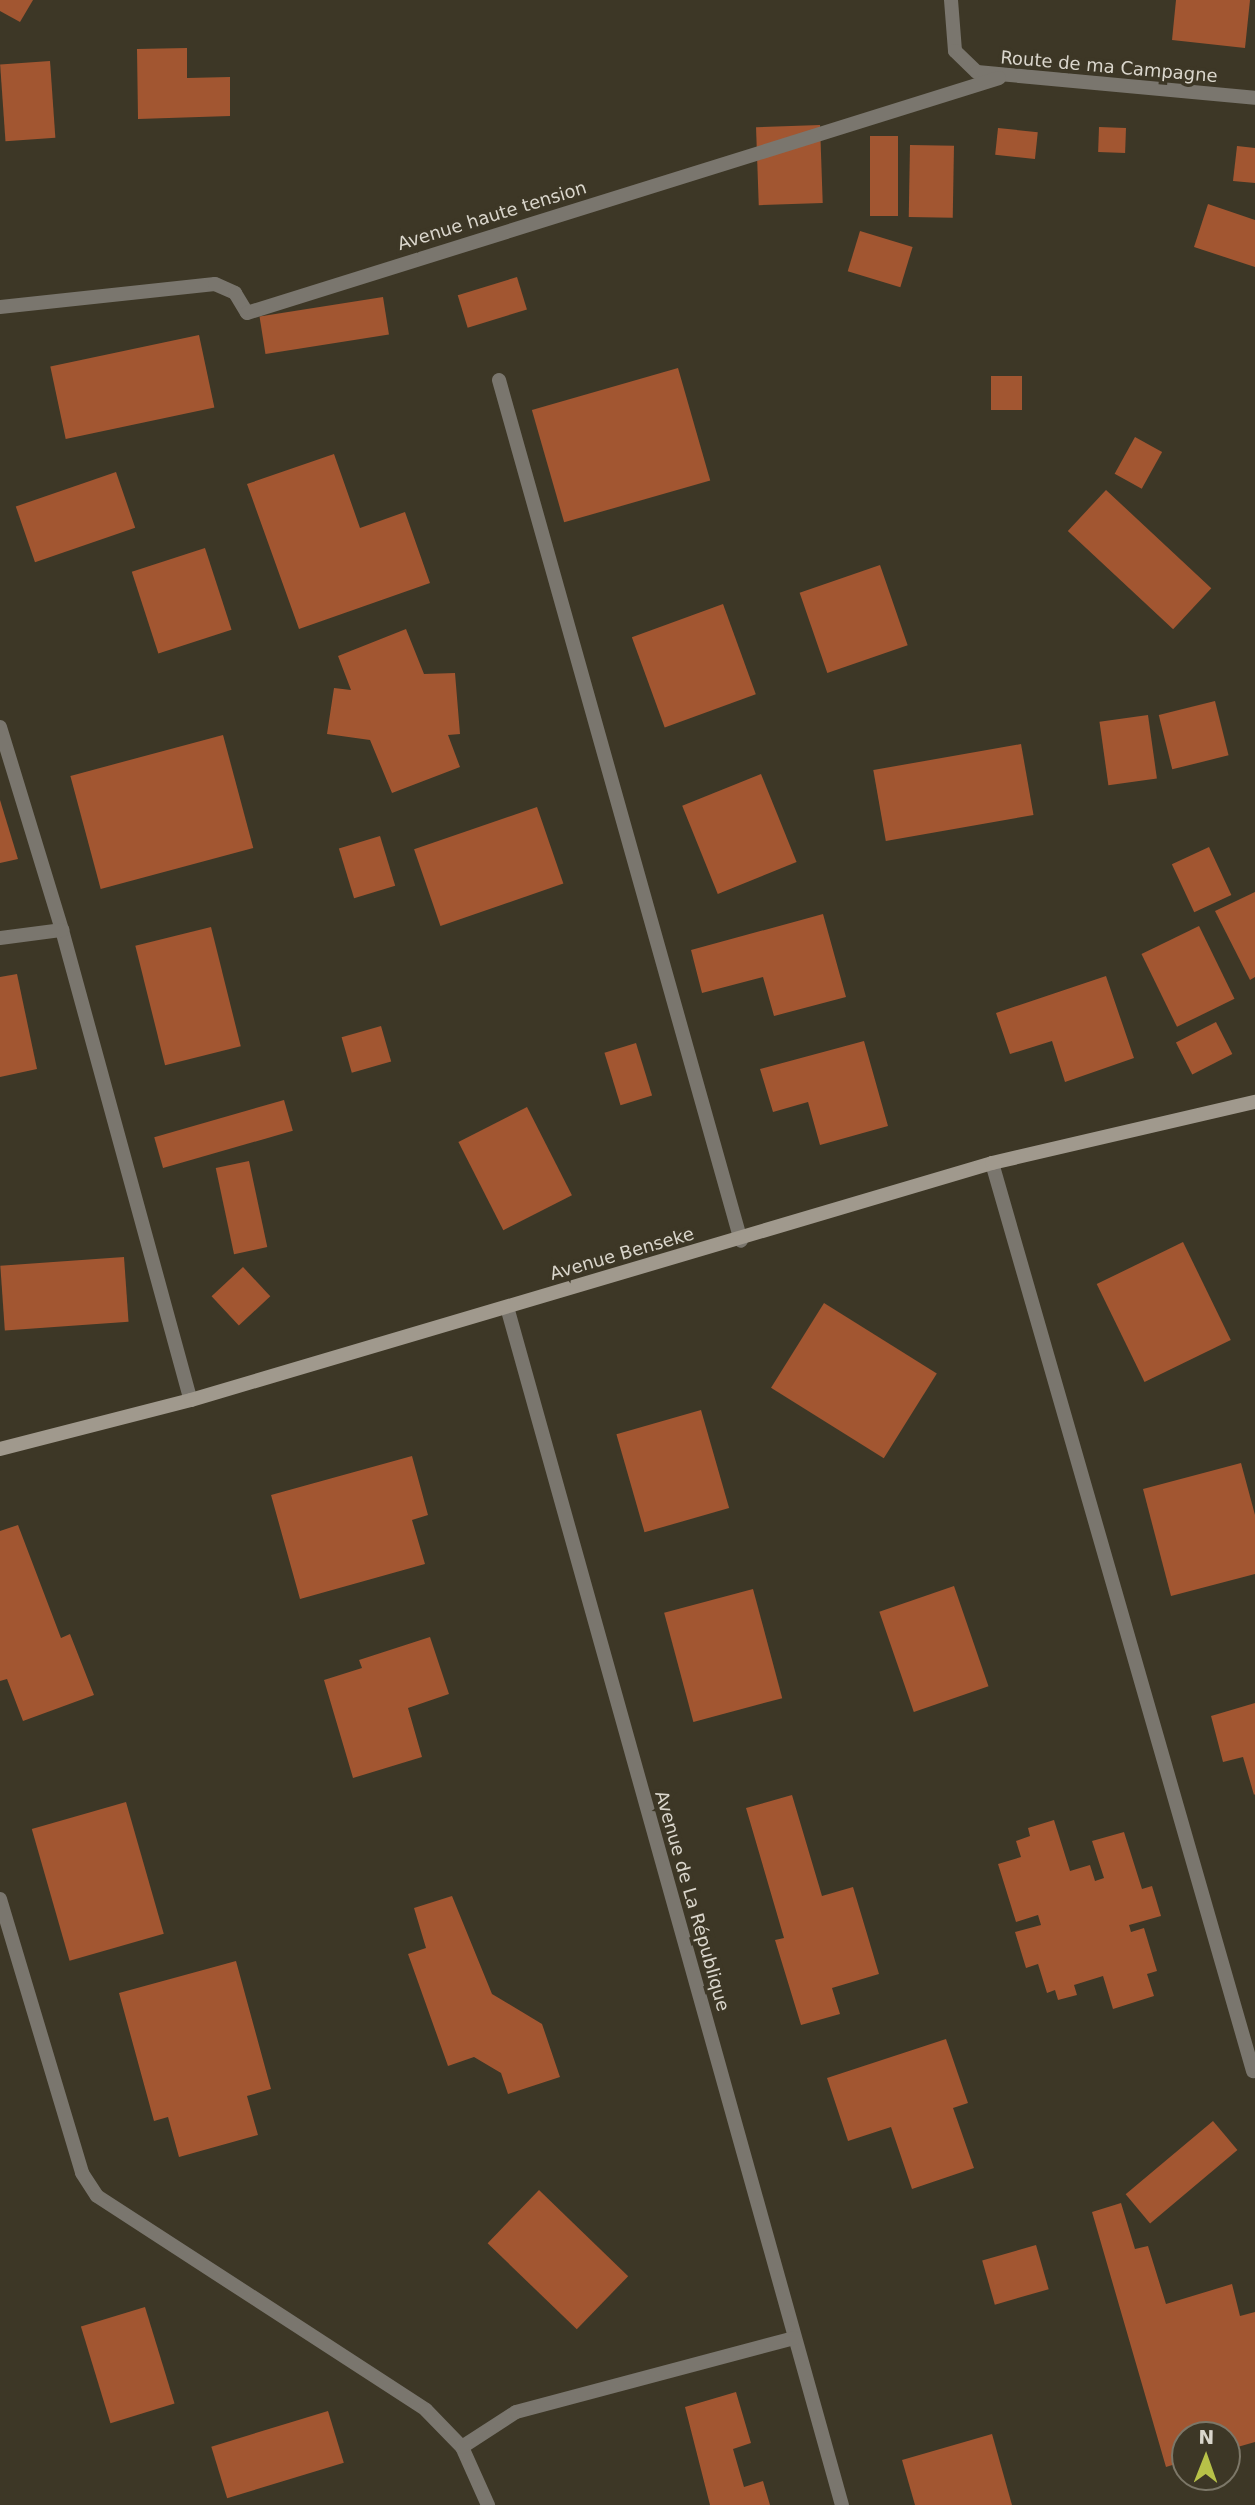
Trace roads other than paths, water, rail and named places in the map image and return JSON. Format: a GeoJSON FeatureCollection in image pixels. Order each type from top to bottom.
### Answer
{"type":"FeatureCollection","features":[{"type":"Feature","properties":{"kind":"street","name":"Route de ma Campagne"},"geometry":{"type":"LineString","coordinates":[[951,0],[953,41],[964,64],[999,78],[1255,98]]}},
{"type":"Feature","properties":{"kind":"street","name":"Avenue haute tension"},"geometry":{"type":"LineString","coordinates":[[0,307],[215,284],[235,293],[247,313],[999,78]]}},
{"type":"Feature","properties":{"kind":"street"},"geometry":{"type":"LineString","coordinates":[[499,380],[741,1241]]}},
{"type":"Feature","properties":{"kind":"street"},"geometry":{"type":"LineString","coordinates":[[0,727],[62,930],[191,1400]]}},
{"type":"Feature","properties":{"kind":"street"},"geometry":{"type":"LineString","coordinates":[[0,938],[62,930]]}},
{"type":"Feature","properties":{"kind":"street","name":"Avenue Benseke"},"geometry":{"type":"LineString","coordinates":[[0,1449],[191,1400],[741,1241],[992,1163],[1255,1102]]}},
{"type":"Feature","properties":{"kind":"street"},"geometry":{"type":"LineString","coordinates":[[992,1163],[1253,2071]]}},
{"type":"Feature","properties":{"kind":"street","name":"Avenue de La République"},"geometry":{"type":"LineString","coordinates":[[506,1307],[842,2505]]}},
{"type":"Feature","properties":{"kind":"street"},"geometry":{"type":"LineString","coordinates":[[0,1899],[82,2173],[97,2196],[426,2410],[462,2446],[488,2505]]}},
{"type":"Feature","properties":{"kind":"street"},"geometry":{"type":"LineString","coordinates":[[462,2446],[516,2412],[794,2339]]}}]}
